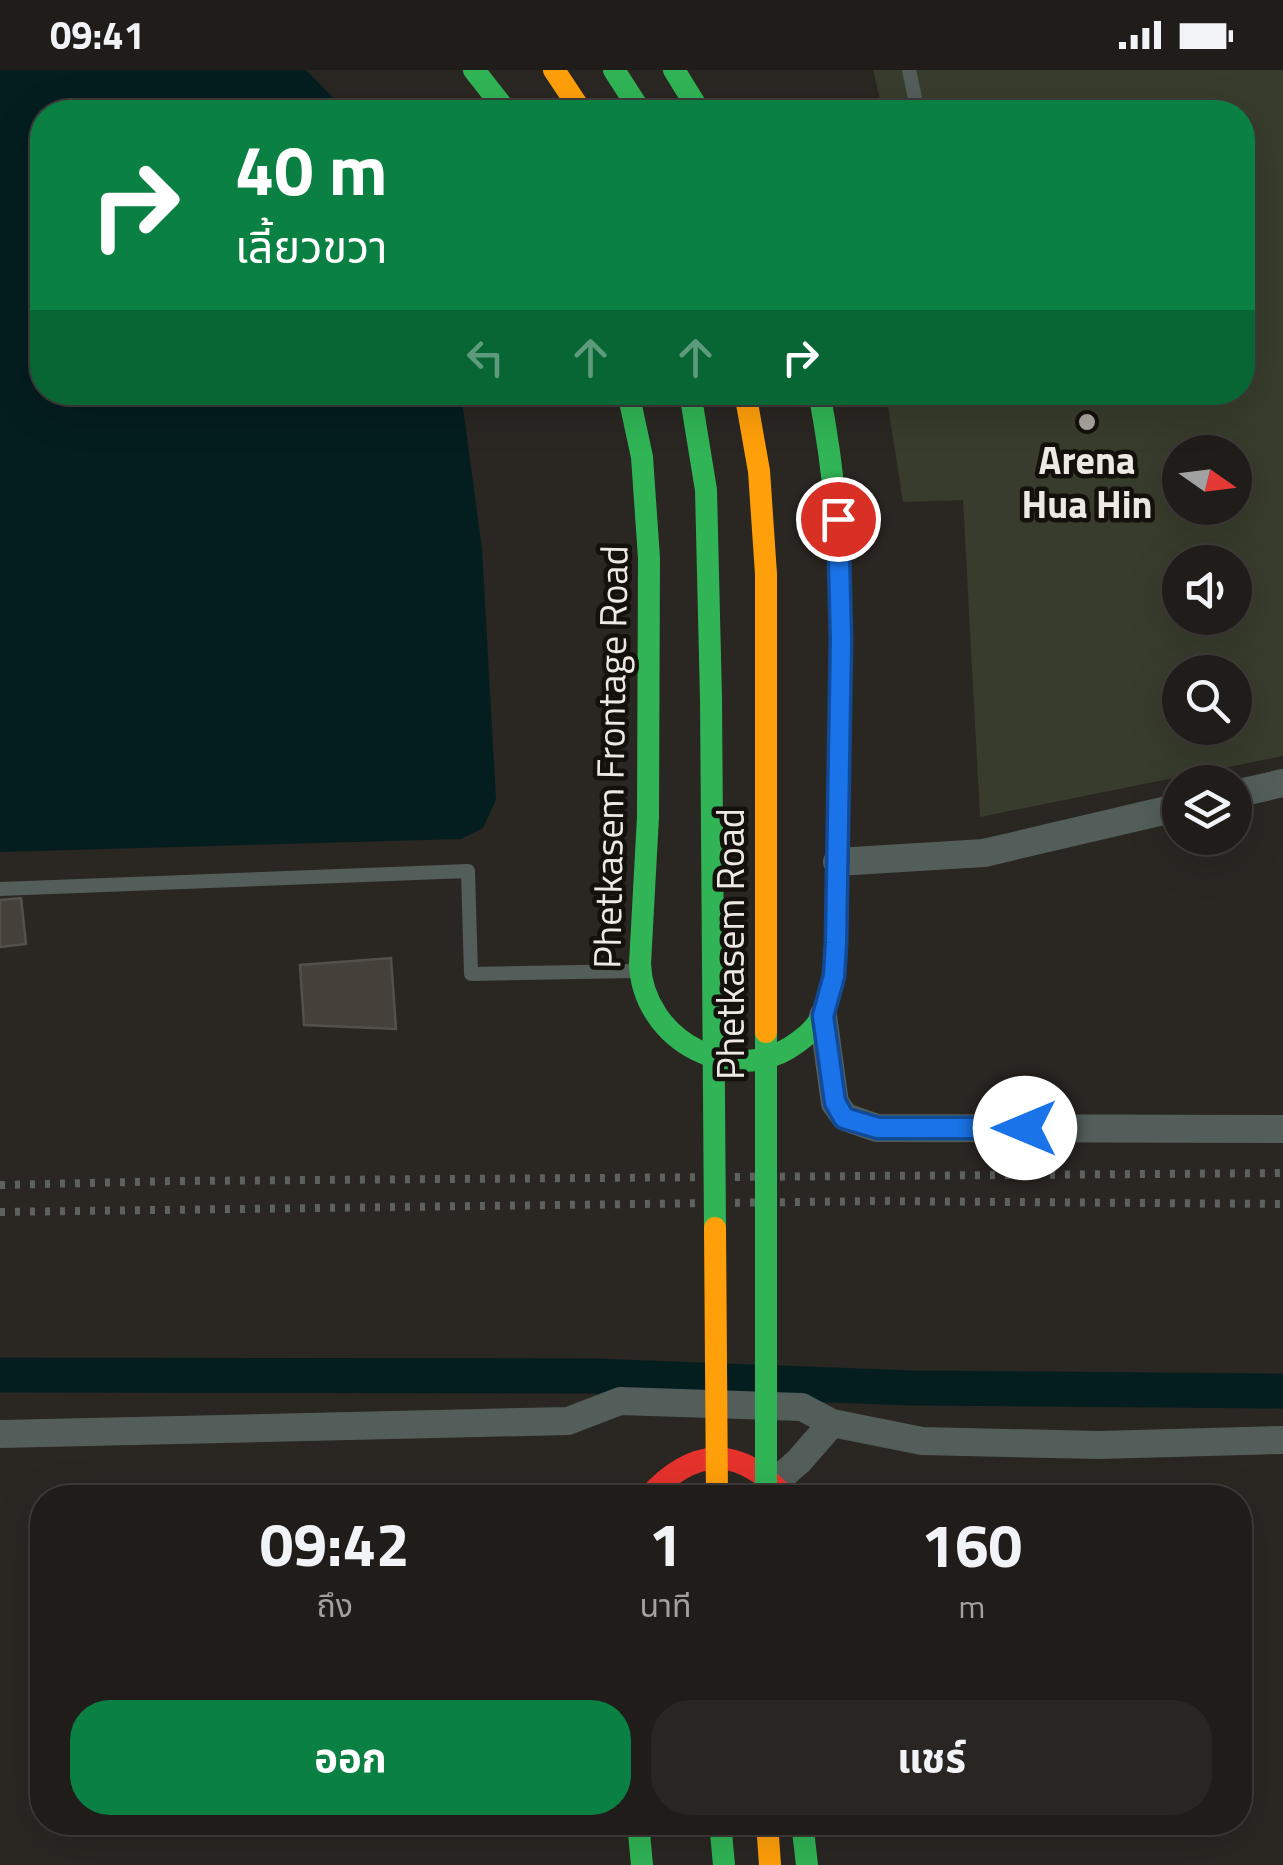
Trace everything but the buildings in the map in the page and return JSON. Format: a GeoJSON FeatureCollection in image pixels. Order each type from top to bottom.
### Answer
{"type":"FeatureCollection","features":[{"type":"Feature","properties":{"kind":"main road"},"geometry":{"type":"LineString","coordinates":[[474,70],[498,100]]}},
{"type":"Feature","properties":{"kind":"main road"},"geometry":{"type":"LineString","coordinates":[[554,70],[574,100]]}},
{"type":"Feature","properties":{"kind":"main road"},"geometry":{"type":"LineString","coordinates":[[614,70],[633,100]]}},
{"type":"Feature","properties":{"kind":"main road"},"geometry":{"type":"LineString","coordinates":[[674,70],[693,100]]}},
{"type":"Feature","properties":{"kind":"main road","name":"Phetkasem Frontage Road"},"geometry":{"type":"LineString","coordinates":[[632,405],[649,530],[642,985],[654,1015],[676,1038],[705,1056],[738,1062],[780,1054],[801,1040],[823,1016]]}},
{"type":"Feature","properties":{"kind":"main road","name":"Phetkasem Road"},"geometry":{"type":"LineString","coordinates":[[692,405],[706,490],[712,719],[716,1485]]}},
{"type":"Feature","properties":{"kind":"main road","name":"Phetkasem Road"},"geometry":{"type":"LineString","coordinates":[[747,405],[758,471],[766,574],[775,1485]]}},
{"type":"Feature","properties":{"kind":"main road"},"geometry":{"type":"LineString","coordinates":[[822,405],[838,519],[841,639],[834,976],[823,1016]]}},
{"type":"Feature","properties":{"kind":"main road"},"geometry":{"type":"LineString","coordinates":[[656,1485],[680,1466],[705,1459],[731,1459],[754,1467],[769,1485]]}},
{"type":"Feature","properties":{"kind":"main road"},"geometry":{"type":"LineString","coordinates":[[639,1835],[642,1865]]}},
{"type":"Feature","properties":{"kind":"main road"},"geometry":{"type":"LineString","coordinates":[[721,1835],[724,1865]]}},
{"type":"Feature","properties":{"kind":"main road"},"geometry":{"type":"LineString","coordinates":[[767,1835],[770,1865]]}},
{"type":"Feature","properties":{"kind":"main road"},"geometry":{"type":"LineString","coordinates":[[804,1835],[807,1865]]}},
{"type":"Feature","properties":{"kind":"street"},"geometry":{"type":"LineString","coordinates":[[1252,790],[1283,783]]}},
{"type":"Feature","properties":{"kind":"street"},"geometry":{"type":"LineString","coordinates":[[837,862],[984,853],[1162,811]]}},
{"type":"Feature","properties":{"kind":"street"},"geometry":{"type":"LineString","coordinates":[[823,1016],[835,1102],[844,1118],[878,1128],[1283,1129]]}},
{"type":"Feature","properties":{"kind":"street"},"geometry":{"type":"LineString","coordinates":[[0,1434],[568,1421],[620,1401],[802,1407],[832,1423],[922,1441],[1099,1445],[1283,1440]]}},
{"type":"Feature","properties":{"kind":"street"},"geometry":{"type":"LineString","coordinates":[[781,1485],[832,1423]]}},
{"type":"Feature","properties":{"kind":"lane"},"geometry":{"type":"LineString","coordinates":[[909,70],[915,100]]}},
{"type":"Feature","properties":{"kind":"lane"},"geometry":{"type":"LineString","coordinates":[[0,888],[468,871],[471,974],[642,971]]}},
{"type":"Feature","properties":{"kind":"green space","name":"Arena Hua Hin"},"geometry":{"type":"Polygon","coordinates":[[[873,70],[1283,70],[1283,756],[1238,765],[1162,765],[1162,780],[980,817],[963,500],[903,502],[888,405],[1255,405],[1255,100],[880,100],[873,70]]]}},
{"type":"Feature","properties":{"kind":"water"},"geometry":{"type":"Polygon","coordinates":[[[0,70],[306,70],[335,100],[30,100],[30,405],[463,405],[482,549],[496,800],[483,828],[461,839],[0,852],[0,70]]]}},
{"type":"Feature","properties":{"kind":"waterway"},"geometry":{"type":"LineString","coordinates":[[0,1375],[596,1376],[911,1388],[1283,1391]]}},
{"type":"Feature","properties":{"kind":"railway"},"geometry":{"type":"LineString","coordinates":[[0,1185],[1283,1173]]}},
{"type":"Feature","properties":{"kind":"railway"},"geometry":{"type":"LineString","coordinates":[[0,1212],[875,1201],[1283,1204]]}},
{"type":"Feature","properties":{"kind":"traffic: fast"},"geometry":{"type":"LineString","coordinates":[[474,70],[498,100]]}},
{"type":"Feature","properties":{"kind":"traffic: fast"},"geometry":{"type":"LineString","coordinates":[[614,70],[633,100]]}},
{"type":"Feature","properties":{"kind":"traffic: fast"},"geometry":{"type":"LineString","coordinates":[[674,70],[693,100]]}},
{"type":"Feature","properties":{"kind":"traffic: fast"},"geometry":{"type":"LineString","coordinates":[[631,405],[642,457],[649,558],[648,817],[640,964],[645,991],[657,1015],[696,1050],[721,1059],[747,1061],[773,1056],[798,1042],[823,1014],[832,987],[836,900]]}},
{"type":"Feature","properties":{"kind":"traffic: fast"},"geometry":{"type":"LineString","coordinates":[[692,405],[706,490],[715,1228]]}},
{"type":"Feature","properties":{"kind":"traffic: fast"},"geometry":{"type":"LineString","coordinates":[[821,405],[833,484],[839,578]]}},
{"type":"Feature","properties":{"kind":"traffic: fast"},"geometry":{"type":"LineString","coordinates":[[766,1032],[766,1485]]}},
{"type":"Feature","properties":{"kind":"traffic: fast"},"geometry":{"type":"LineString","coordinates":[[639,1835],[642,1865]]}},
{"type":"Feature","properties":{"kind":"traffic: fast"},"geometry":{"type":"LineString","coordinates":[[721,1835],[724,1865]]}},
{"type":"Feature","properties":{"kind":"traffic: fast"},"geometry":{"type":"LineString","coordinates":[[804,1835],[807,1865]]}},
{"type":"Feature","properties":{"kind":"traffic: slow"},"geometry":{"type":"LineString","coordinates":[[554,70],[574,100]]}},
{"type":"Feature","properties":{"kind":"traffic: slow"},"geometry":{"type":"LineString","coordinates":[[747,405],[759,471],[766,574],[766,1032]]}},
{"type":"Feature","properties":{"kind":"traffic: slow"},"geometry":{"type":"LineString","coordinates":[[836,900],[839,578]]}},
{"type":"Feature","properties":{"kind":"traffic: slow"},"geometry":{"type":"LineString","coordinates":[[715,1228],[717,1485]]}},
{"type":"Feature","properties":{"kind":"traffic: slow"},"geometry":{"type":"LineString","coordinates":[[768,1835],[770,1865]]}},
{"type":"Feature","properties":{"kind":"traffic: jam"},"geometry":{"type":"LineString","coordinates":[[660,1485],[682,1469],[716,1458],[751,1468],[773,1485]]}},
{"type":"Feature","properties":{"kind":"place","name":"Arena Hua Hin"},"geometry":{"type":"Point","coordinates":[1087,422]}},
{"type":"Feature","properties":{"kind":"route"},"geometry":{"type":"LineString","coordinates":[[838,519],[841,639],[836,943],[834,976],[823,1016],[835,1102],[844,1118],[878,1128],[1025,1128]]}}]}
